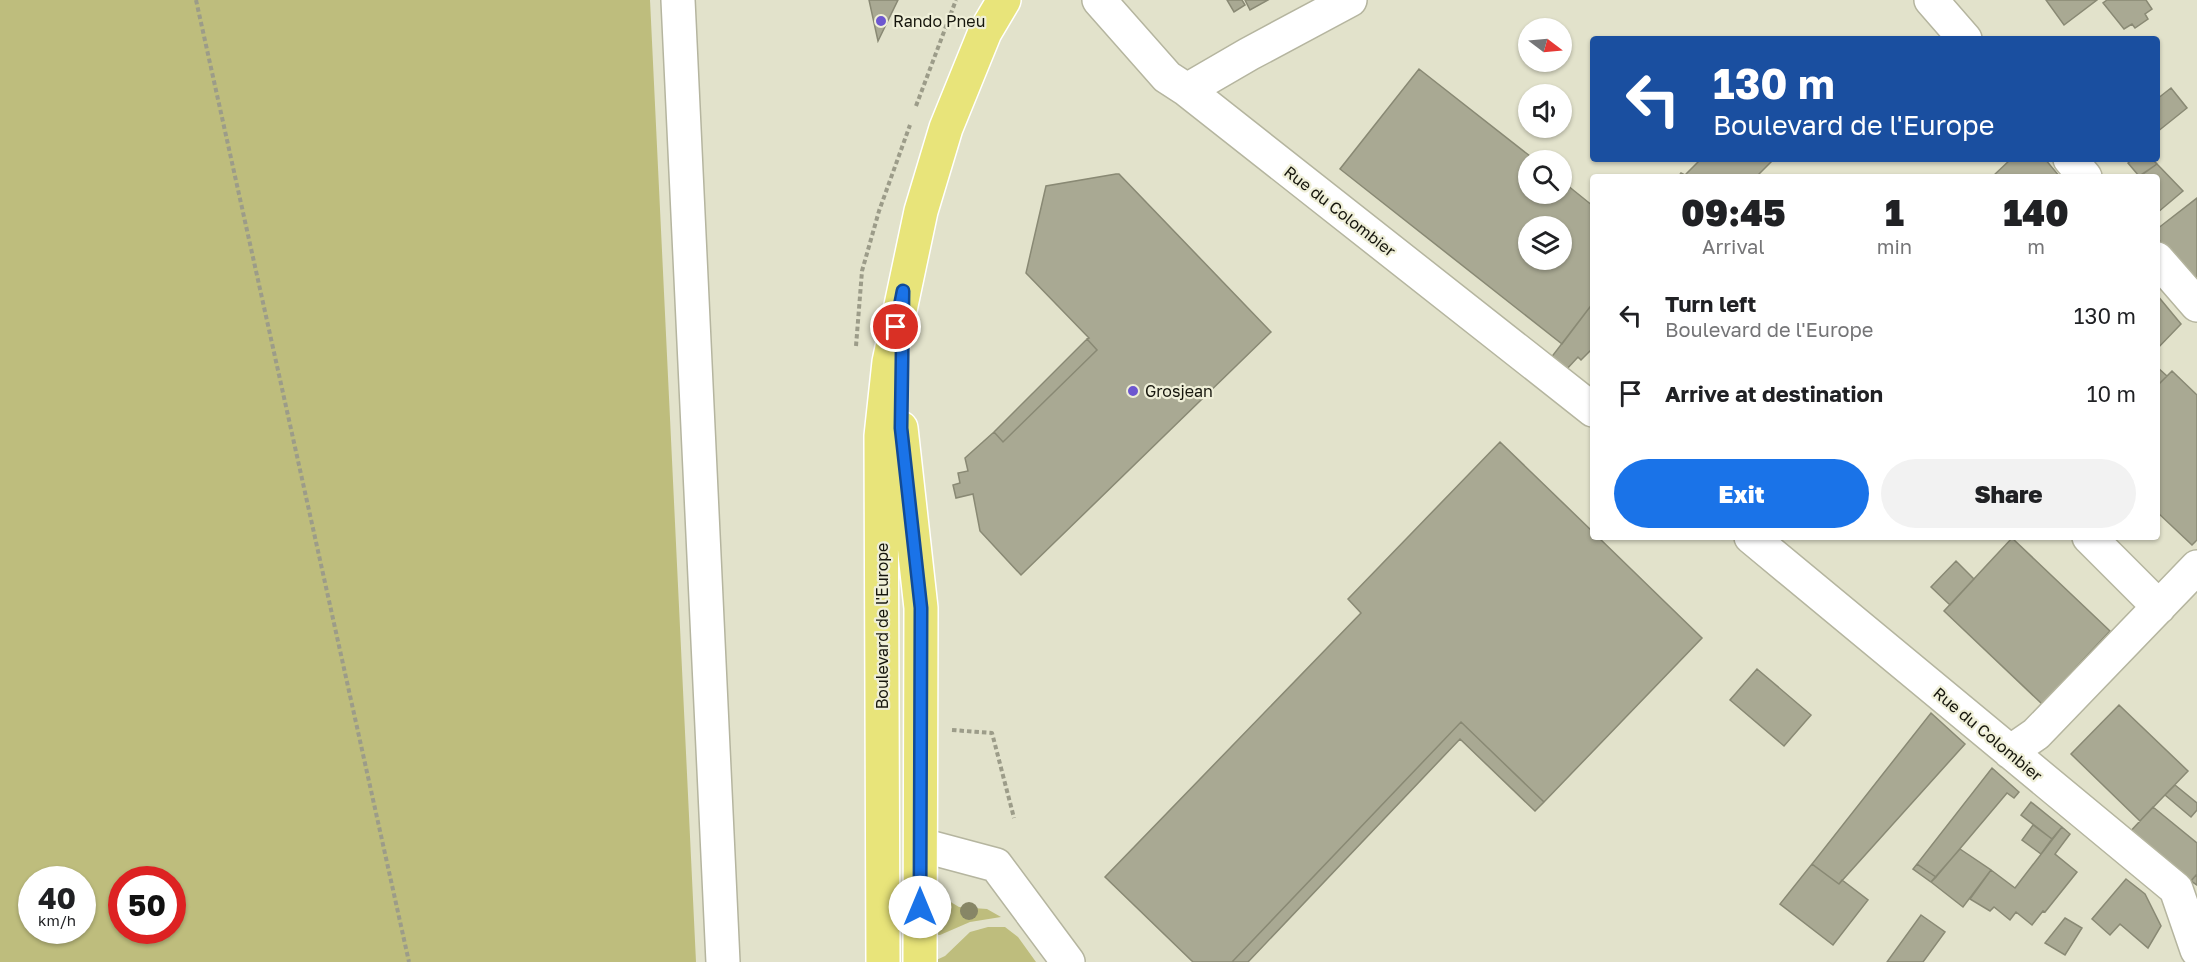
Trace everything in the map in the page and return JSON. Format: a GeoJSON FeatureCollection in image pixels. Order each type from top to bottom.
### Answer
{"type":"FeatureCollection","features":[{"type":"Feature","properties":{"kind":"main road","name":"Boulevard de l'Europe"},"geometry":{"type":"LineString","coordinates":[[883,962],[881,436],[889,362],[921,211],[946,128],[985,32],[1004,0]]}},
{"type":"Feature","properties":{"kind":"main road","name":"Boulevard de l'Europe"},"geometry":{"type":"LineString","coordinates":[[903,291],[901,428],[921,608],[909,843],[920,962]]}},
{"type":"Feature","properties":{"kind":"main road"},"geometry":{"type":"LineString","coordinates":[[882,473],[895,724],[909,843],[883,905]]}},
{"type":"Feature","properties":{"kind":"street"},"geometry":{"type":"LineString","coordinates":[[678,0],[723,962]]}},
{"type":"Feature","properties":{"kind":"street","name":"Rue du Colombier"},"geometry":{"type":"LineString","coordinates":[[1099,0],[1167,77],[1187,90],[1590,408]]}},
{"type":"Feature","properties":{"kind":"street"},"geometry":{"type":"LineString","coordinates":[[1187,90],[1350,0]]}},
{"type":"Feature","properties":{"kind":"street"},"geometry":{"type":"LineString","coordinates":[[1930,0],[1962,36]]}},
{"type":"Feature","properties":{"kind":"street"},"geometry":{"type":"LineString","coordinates":[[2072,162],[2082,174]]}},
{"type":"Feature","properties":{"kind":"street"},"geometry":{"type":"LineString","coordinates":[[2160,262],[2197,305]]}},
{"type":"Feature","properties":{"kind":"street","name":"Rue du Colombier"},"geometry":{"type":"LineString","coordinates":[[1755,540],[2176,889],[2197,950]]}},
{"type":"Feature","properties":{"kind":"street"},"geometry":{"type":"LineString","coordinates":[[2092,540],[2159,607]]}},
{"type":"Feature","properties":{"kind":"street"},"geometry":{"type":"LineString","coordinates":[[2010,752],[2036,734],[2197,567]]}},
{"type":"Feature","properties":{"kind":"street"},"geometry":{"type":"LineString","coordinates":[[909,843],[996,865],[1068,962]]}},
{"type":"Feature","properties":{"kind":"path"},"geometry":{"type":"LineString","coordinates":[[196,0],[408,962]]}},
{"type":"Feature","properties":{"kind":"shaded area"},"geometry":{"type":"Polygon","coordinates":[[[0,0],[650,0],[696,962],[0,962],[0,0]]]}},
{"type":"Feature","properties":{"kind":"shaded area"},"geometry":{"type":"Polygon","coordinates":[[[949,901],[959,907],[987,909],[1001,917],[970,922],[940,935],[933,935],[936,916],[949,901]]]}},
{"type":"Feature","properties":{"kind":"shaded area"},"geometry":{"type":"Polygon","coordinates":[[[988,927],[1005,927],[1018,937],[1036,962],[932,962],[945,956],[970,932],[988,927]]]}},
{"type":"Feature","properties":{"kind":"building","name":"Rando Pneu"},"geometry":{"type":"Polygon","coordinates":[[[869,0],[898,0],[878,41],[869,0]]]}},
{"type":"Feature","properties":{"kind":"building"},"geometry":{"type":"Polygon","coordinates":[[[1227,0],[1242,0],[1245,5],[1234,12],[1227,0]]]}},
{"type":"Feature","properties":{"kind":"building"},"geometry":{"type":"Polygon","coordinates":[[[1245,0],[1268,0],[1250,10],[1245,0]]]}},
{"type":"Feature","properties":{"kind":"building"},"geometry":{"type":"Polygon","coordinates":[[[2046,0],[2097,0],[2064,25],[2046,0]]]}},
{"type":"Feature","properties":{"kind":"building"},"geometry":{"type":"Polygon","coordinates":[[[2107,0],[2146,0],[2152,9],[2145,14],[2148,19],[2135,28],[2132,24],[2124,29],[2103,3],[2107,0]]]}},
{"type":"Feature","properties":{"kind":"building"},"geometry":{"type":"Polygon","coordinates":[[[1419,69],[1522,150],[1518,150],[1518,204],[1572,204],[1572,189],[1590,204],[1590,307],[1562,344],[1340,169],[1419,69]]]}},
{"type":"Feature","properties":{"kind":"building"},"geometry":{"type":"Polygon","coordinates":[[[2171,88],[2187,108],[2160,130],[2160,97],[2171,88]]]}},
{"type":"Feature","properties":{"kind":"building"},"geometry":{"type":"Polygon","coordinates":[[[1698,162],[1771,162],[1759,174],[1686,174],[1698,162]]]}},
{"type":"Feature","properties":{"kind":"building"},"geometry":{"type":"Polygon","coordinates":[[[2008,162],[2048,162],[2058,174],[1995,174],[2008,162]]]}},
{"type":"Feature","properties":{"kind":"building"},"geometry":{"type":"Polygon","coordinates":[[[2155,162],[2157,164],[2142,174],[2137,174],[2128,163],[2155,162]]]}},
{"type":"Feature","properties":{"kind":"building"},"geometry":{"type":"Polygon","coordinates":[[[2157,164],[2183,191],[2160,210],[2160,174],[2143,174],[2157,164]]]}},
{"type":"Feature","properties":{"kind":"building","name":"Grosjean"},"geometry":{"type":"Polygon","coordinates":[[[1119,174],[1271,332],[1021,575],[980,531],[973,494],[956,498],[953,485],[960,483],[958,473],[968,471],[965,458],[994,432],[1003,442],[1097,350],[1087,339],[1089,338],[1026,273],[1046,186],[1119,174]]]}},
{"type":"Feature","properties":{"kind":"building"},"geometry":{"type":"Polygon","coordinates":[[[2197,198],[2197,281],[2160,241],[2160,227],[2197,198]]]}},
{"type":"Feature","properties":{"kind":"building"},"geometry":{"type":"Polygon","coordinates":[[[2160,299],[2181,324],[2160,346],[2160,299]]]}},
{"type":"Feature","properties":{"kind":"building"},"geometry":{"type":"Polygon","coordinates":[[[1590,307],[1590,351],[1581,360],[1578,357],[1565,371],[1550,359],[1590,307]]]}},
{"type":"Feature","properties":{"kind":"building"},"geometry":{"type":"Polygon","coordinates":[[[1087,339],[1097,350],[1003,442],[994,432],[1087,339]]]}},
{"type":"Feature","properties":{"kind":"building"},"geometry":{"type":"Polygon","coordinates":[[[2160,370],[2167,376],[2160,383],[2160,370]]]}},
{"type":"Feature","properties":{"kind":"building"},"geometry":{"type":"Polygon","coordinates":[[[2172,371],[2197,395],[2197,540],[2192,545],[2160,515],[2160,383],[2172,371]]]}},
{"type":"Feature","properties":{"kind":"building"},"geometry":{"type":"Polygon","coordinates":[[[1500,442],[1590,529],[1590,540],[1601,540],[1702,638],[1544,802],[1461,722],[1232,962],[1193,962],[1105,877],[1361,613],[1348,599],[1500,442]]]}},
{"type":"Feature","properties":{"kind":"building"},"geometry":{"type":"Polygon","coordinates":[[[2010,540],[2014,540],[2110,631],[2042,704],[1944,611],[2010,540]]]}},
{"type":"Feature","properties":{"kind":"building"},"geometry":{"type":"Polygon","coordinates":[[[1956,561],[1974,579],[1950,605],[1931,587],[1956,561]]]}},
{"type":"Feature","properties":{"kind":"building"},"geometry":{"type":"Polygon","coordinates":[[[1757,669],[1811,715],[1784,746],[1730,700],[1757,669]]]}},
{"type":"Feature","properties":{"kind":"building"},"geometry":{"type":"Polygon","coordinates":[[[2119,705],[2188,771],[2140,821],[2071,754],[2119,705]]]}},
{"type":"Feature","properties":{"kind":"building"},"geometry":{"type":"Polygon","coordinates":[[[1931,713],[1965,744],[1839,884],[1812,864],[1931,713]]]}},
{"type":"Feature","properties":{"kind":"building"},"geometry":{"type":"Polygon","coordinates":[[[1461,722],[1544,802],[1535,811],[1460,739],[1248,962],[1232,962],[1461,722]]]}},
{"type":"Feature","properties":{"kind":"building"},"geometry":{"type":"Polygon","coordinates":[[[1992,768],[2019,792],[2014,798],[2007,793],[1936,877],[1917,864],[1992,768]]]}},
{"type":"Feature","properties":{"kind":"building"},"geometry":{"type":"Polygon","coordinates":[[[2175,785],[2197,803],[2197,810],[2191,817],[2165,795],[2175,785]]]}},
{"type":"Feature","properties":{"kind":"building"},"geometry":{"type":"Polygon","coordinates":[[[2031,802],[2062,827],[2052,839],[2021,815],[2031,802]]]}},
{"type":"Feature","properties":{"kind":"building"},"geometry":{"type":"Polygon","coordinates":[[[2153,807],[2197,843],[2197,874],[2189,883],[2128,834],[2153,807]]]}},
{"type":"Feature","properties":{"kind":"building"},"geometry":{"type":"Polygon","coordinates":[[[2033,825],[2052,839],[2041,854],[2022,840],[2033,825]]]}},
{"type":"Feature","properties":{"kind":"building"},"geometry":{"type":"Polygon","coordinates":[[[2062,827],[2070,834],[2055,854],[2077,872],[2032,925],[2016,912],[2010,920],[1994,907],[1990,911],[1970,899],[1991,870],[2015,888],[2062,827]]]}},
{"type":"Feature","properties":{"kind":"building"},"geometry":{"type":"Polygon","coordinates":[[[1960,849],[1991,870],[1963,907],[1931,882],[1960,849]]]}},
{"type":"Feature","properties":{"kind":"building"},"geometry":{"type":"Polygon","coordinates":[[[1812,864],[1839,884],[1842,880],[1868,900],[1833,945],[1780,904],[1812,864]]]}},
{"type":"Feature","properties":{"kind":"building"},"geometry":{"type":"Polygon","coordinates":[[[1917,864],[1936,877],[1931,882],[1913,869],[1917,864]]]}},
{"type":"Feature","properties":{"kind":"building"},"geometry":{"type":"Polygon","coordinates":[[[2197,874],[2197,885],[2191,881],[2197,874]]]}},
{"type":"Feature","properties":{"kind":"building"},"geometry":{"type":"Polygon","coordinates":[[[2126,879],[2145,894],[2161,926],[2148,948],[2120,924],[2110,935],[2092,919],[2126,879]]]}},
{"type":"Feature","properties":{"kind":"building"},"geometry":{"type":"Polygon","coordinates":[[[1921,915],[1945,932],[1923,962],[1887,962],[1921,915]]]}},
{"type":"Feature","properties":{"kind":"building"},"geometry":{"type":"Polygon","coordinates":[[[2065,918],[2082,928],[2065,955],[2045,943],[2065,918]]]}},
{"type":"Feature","properties":{"kind":"place","name":"Rando Pneu"},"geometry":{"type":"Point","coordinates":[881,21]}},
{"type":"Feature","properties":{"kind":"place","name":"Grosjean"},"geometry":{"type":"Point","coordinates":[1133,391]}},
{"type":"Feature","properties":{"kind":"route"},"geometry":{"type":"LineString","coordinates":[[896,327],[903,291],[900,364],[901,428],[921,608],[920,907]]}}]}
